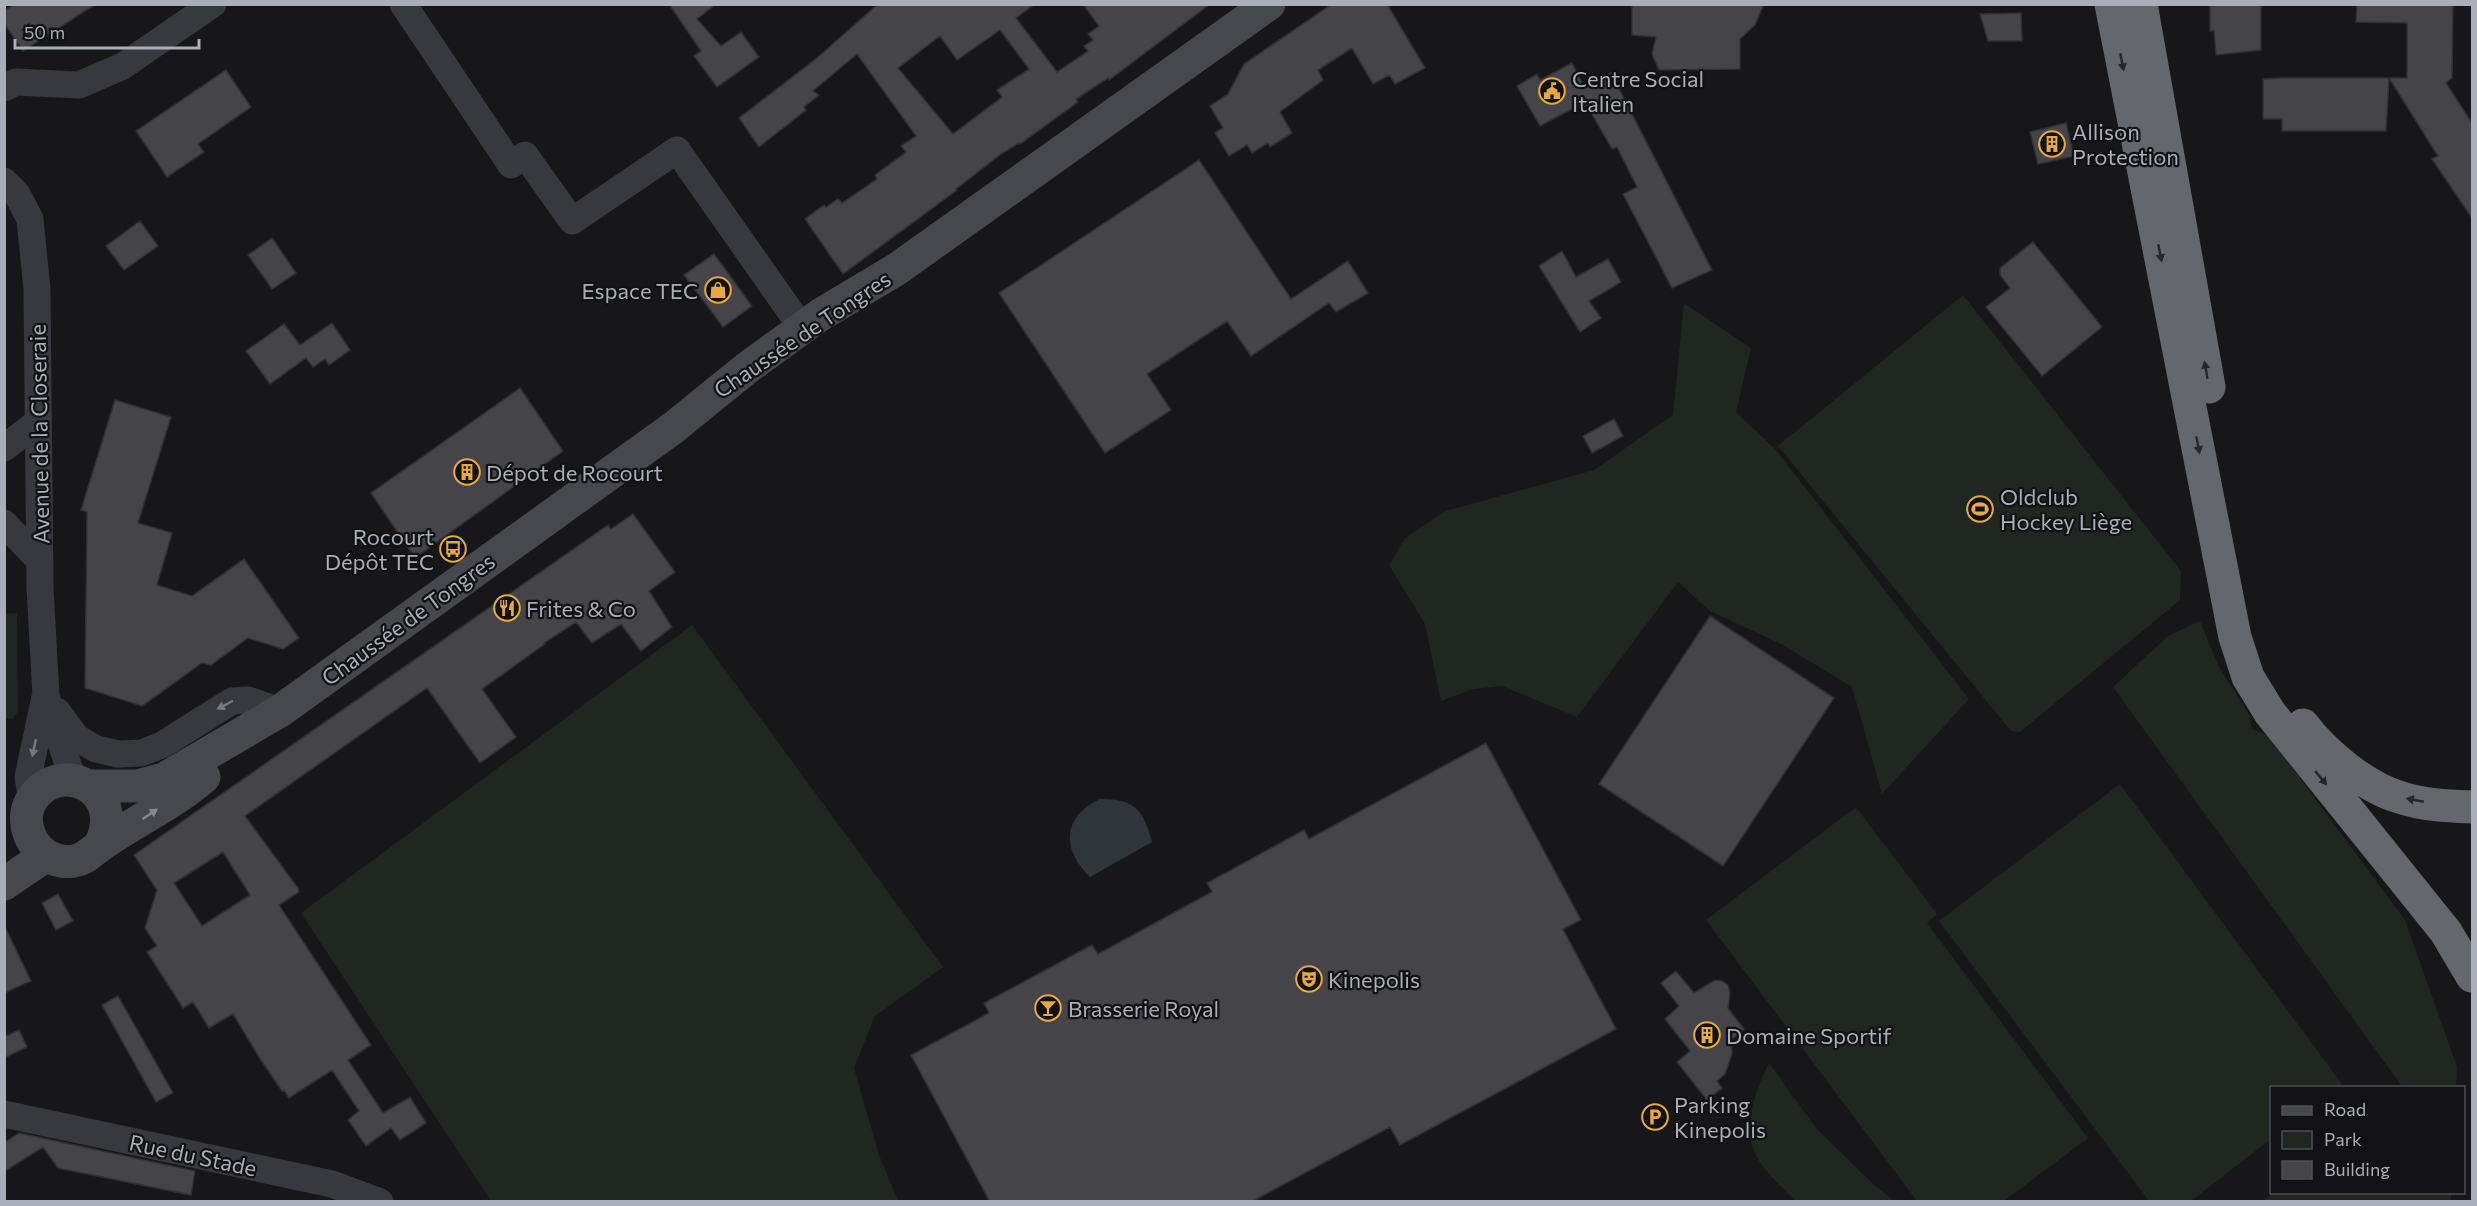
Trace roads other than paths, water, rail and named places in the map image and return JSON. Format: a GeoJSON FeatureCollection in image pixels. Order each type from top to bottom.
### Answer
{"type":"FeatureCollection","features":[{"type":"Feature","properties":{"kind":"highway"},"geometry":{"type":"LineString","coordinates":[[2111,4],[2233,625],[2248,677],[2270,713],[2299,752],[2446,932],[2472,976]]}},
{"type":"Feature","properties":{"kind":"highway"},"geometry":{"type":"LineString","coordinates":[[2141,4],[2253,627],[2264,662],[2281,694],[2305,728],[2332,756],[2362,779],[2398,797],[2446,806],[2472,807]]}},
{"type":"Feature","properties":{"kind":"main road","name":"Chaussée de Tongres"},"geometry":{"type":"LineString","coordinates":[[4,841],[43,788],[57,781],[138,786],[164,779],[280,711],[673,428],[726,383],[802,328],[897,268],[1269,4]]}},
{"type":"Feature","properties":{"kind":"main road","name":"Chaussée de Tongres"},"geometry":{"type":"LineString","coordinates":[[45,856],[60,861],[75,861],[89,855],[100,845],[120,835],[200,781],[280,711]]}},
{"type":"Feature","properties":{"kind":"main road"},"geometry":{"type":"LineString","coordinates":[[81,783],[99,795],[105,807],[108,820],[106,833],[100,845]]}},
{"type":"Feature","properties":{"kind":"main road"},"geometry":{"type":"LineString","coordinates":[[4,884],[45,856],[34,846],[28,833],[29,809]]}},
{"type":"Feature","properties":{"kind":"street"},"geometry":{"type":"LineString","coordinates":[[4,88],[16,82],[79,85],[123,66],[213,4]]}},
{"type":"Feature","properties":{"kind":"street"},"geometry":{"type":"LineString","coordinates":[[404,4],[511,165],[525,155],[572,221],[676,150],[802,328]]}},
{"type":"Feature","properties":{"kind":"street","name":"Avenue de la Closeraie"},"geometry":{"type":"LineString","coordinates":[[4,181],[17,194],[30,219],[37,289],[40,561],[46,696],[28,777],[29,809]]}},
{"type":"Feature","properties":{"kind":"street"},"geometry":{"type":"LineString","coordinates":[[4,448],[38,422]]}},
{"type":"Feature","properties":{"kind":"street"},"geometry":{"type":"LineString","coordinates":[[4,524],[40,561]]}},
{"type":"Feature","properties":{"kind":"street"},"geometry":{"type":"LineString","coordinates":[[46,696],[76,738],[96,749],[118,754],[141,753],[162,745],[232,701],[248,700],[280,711]]}},
{"type":"Feature","properties":{"kind":"street","name":"Avenue de la Closeraie"},"geometry":{"type":"LineString","coordinates":[[46,696],[81,783]]}},
{"type":"Feature","properties":{"kind":"street","name":"Rue du Stade"},"geometry":{"type":"LineString","coordinates":[[4,1114],[332,1184],[380,1202]]}},
{"type":"Feature","properties":{"kind":"place","name":"Centre Social Italien"},"geometry":{"type":"Point","coordinates":[1552,91]}},
{"type":"Feature","properties":{"kind":"place","name":"Allison Protection"},"geometry":{"type":"Point","coordinates":[2052,144]}},
{"type":"Feature","properties":{"kind":"place","name":"Espace TEC"},"geometry":{"type":"Point","coordinates":[718,290]}},
{"type":"Feature","properties":{"kind":"place","name":"Dépot de Rocourt"},"geometry":{"type":"Point","coordinates":[467,472]}},
{"type":"Feature","properties":{"kind":"place","name":"Oldclub Hockey Liège"},"geometry":{"type":"Point","coordinates":[1980,509]}},
{"type":"Feature","properties":{"kind":"place","name":"Rocourt Dépôt TEC"},"geometry":{"type":"Point","coordinates":[453,549]}},
{"type":"Feature","properties":{"kind":"place","name":"Frites & Co"},"geometry":{"type":"Point","coordinates":[507,608]}},
{"type":"Feature","properties":{"kind":"place","name":"Kinepolis"},"geometry":{"type":"Point","coordinates":[1309,979]}},
{"type":"Feature","properties":{"kind":"place","name":"Brasserie Royal"},"geometry":{"type":"Point","coordinates":[1048,1008]}},
{"type":"Feature","properties":{"kind":"place","name":"Domaine Sportif"},"geometry":{"type":"Point","coordinates":[1707,1035]}},
{"type":"Feature","properties":{"kind":"place","name":"Parking Kinepolis"},"geometry":{"type":"Point","coordinates":[1655,1117]}}]}
